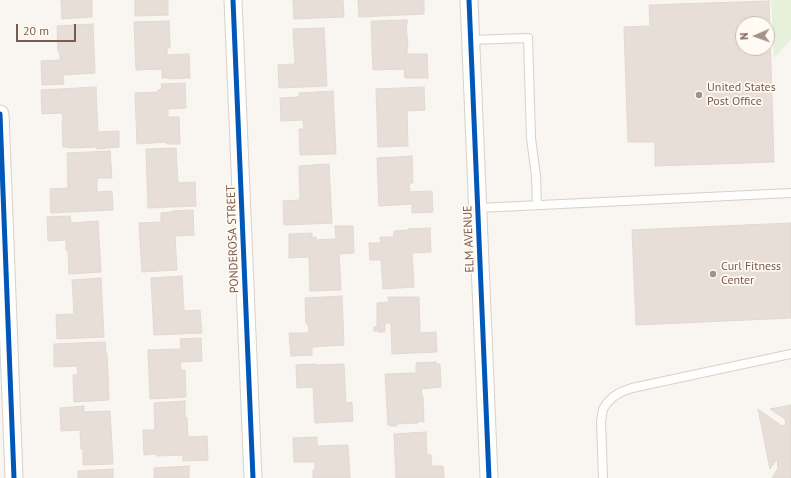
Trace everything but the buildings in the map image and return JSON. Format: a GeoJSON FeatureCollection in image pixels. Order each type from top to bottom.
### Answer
{"type":"FeatureCollection","features":[{"type":"Feature","properties":{"kind":"street","name":"PONDEROSA STREET"},"geometry":{"type":"LineString","coordinates":[[233,0],[253,478]]}},
{"type":"Feature","properties":{"kind":"street","name":"ELM AVENUE"},"geometry":{"type":"LineString","coordinates":[[469,0],[489,478]]}},
{"type":"Feature","properties":{"kind":"street"},"geometry":{"type":"LineString","coordinates":[[0,114],[5,372],[14,478]]}},
{"type":"Feature","properties":{"kind":"lane"},"geometry":{"type":"LineString","coordinates":[[471,40],[528,38],[531,138],[536,176],[537,205]]}},
{"type":"Feature","properties":{"kind":"lane"},"geometry":{"type":"LineString","coordinates":[[478,208],[791,193]]}},
{"type":"Feature","properties":{"kind":"lane"},"geometry":{"type":"LineString","coordinates":[[603,478],[601,420],[603,409],[607,402],[613,397],[632,388],[791,354]]}},
{"type":"Feature","properties":{"kind":"green space"},"geometry":{"type":"Polygon","coordinates":[[[771,0],[791,0],[791,39],[774,58],[775,16],[772,16],[771,0]]]}},
{"type":"Feature","properties":{"kind":"cycle path"},"geometry":{"type":"LineString","coordinates":[[233,0],[253,478]]}},
{"type":"Feature","properties":{"kind":"cycle path"},"geometry":{"type":"LineString","coordinates":[[469,0],[489,478]]}},
{"type":"Feature","properties":{"kind":"cycle path"},"geometry":{"type":"LineString","coordinates":[[0,114],[14,478]]}},
{"type":"Feature","properties":{"kind":"place","name":"United States Post Office"},"geometry":{"type":"Point","coordinates":[699,95]}},
{"type":"Feature","properties":{"kind":"place","name":"Curl Fitness Center"},"geometry":{"type":"Point","coordinates":[713,274]}}]}
